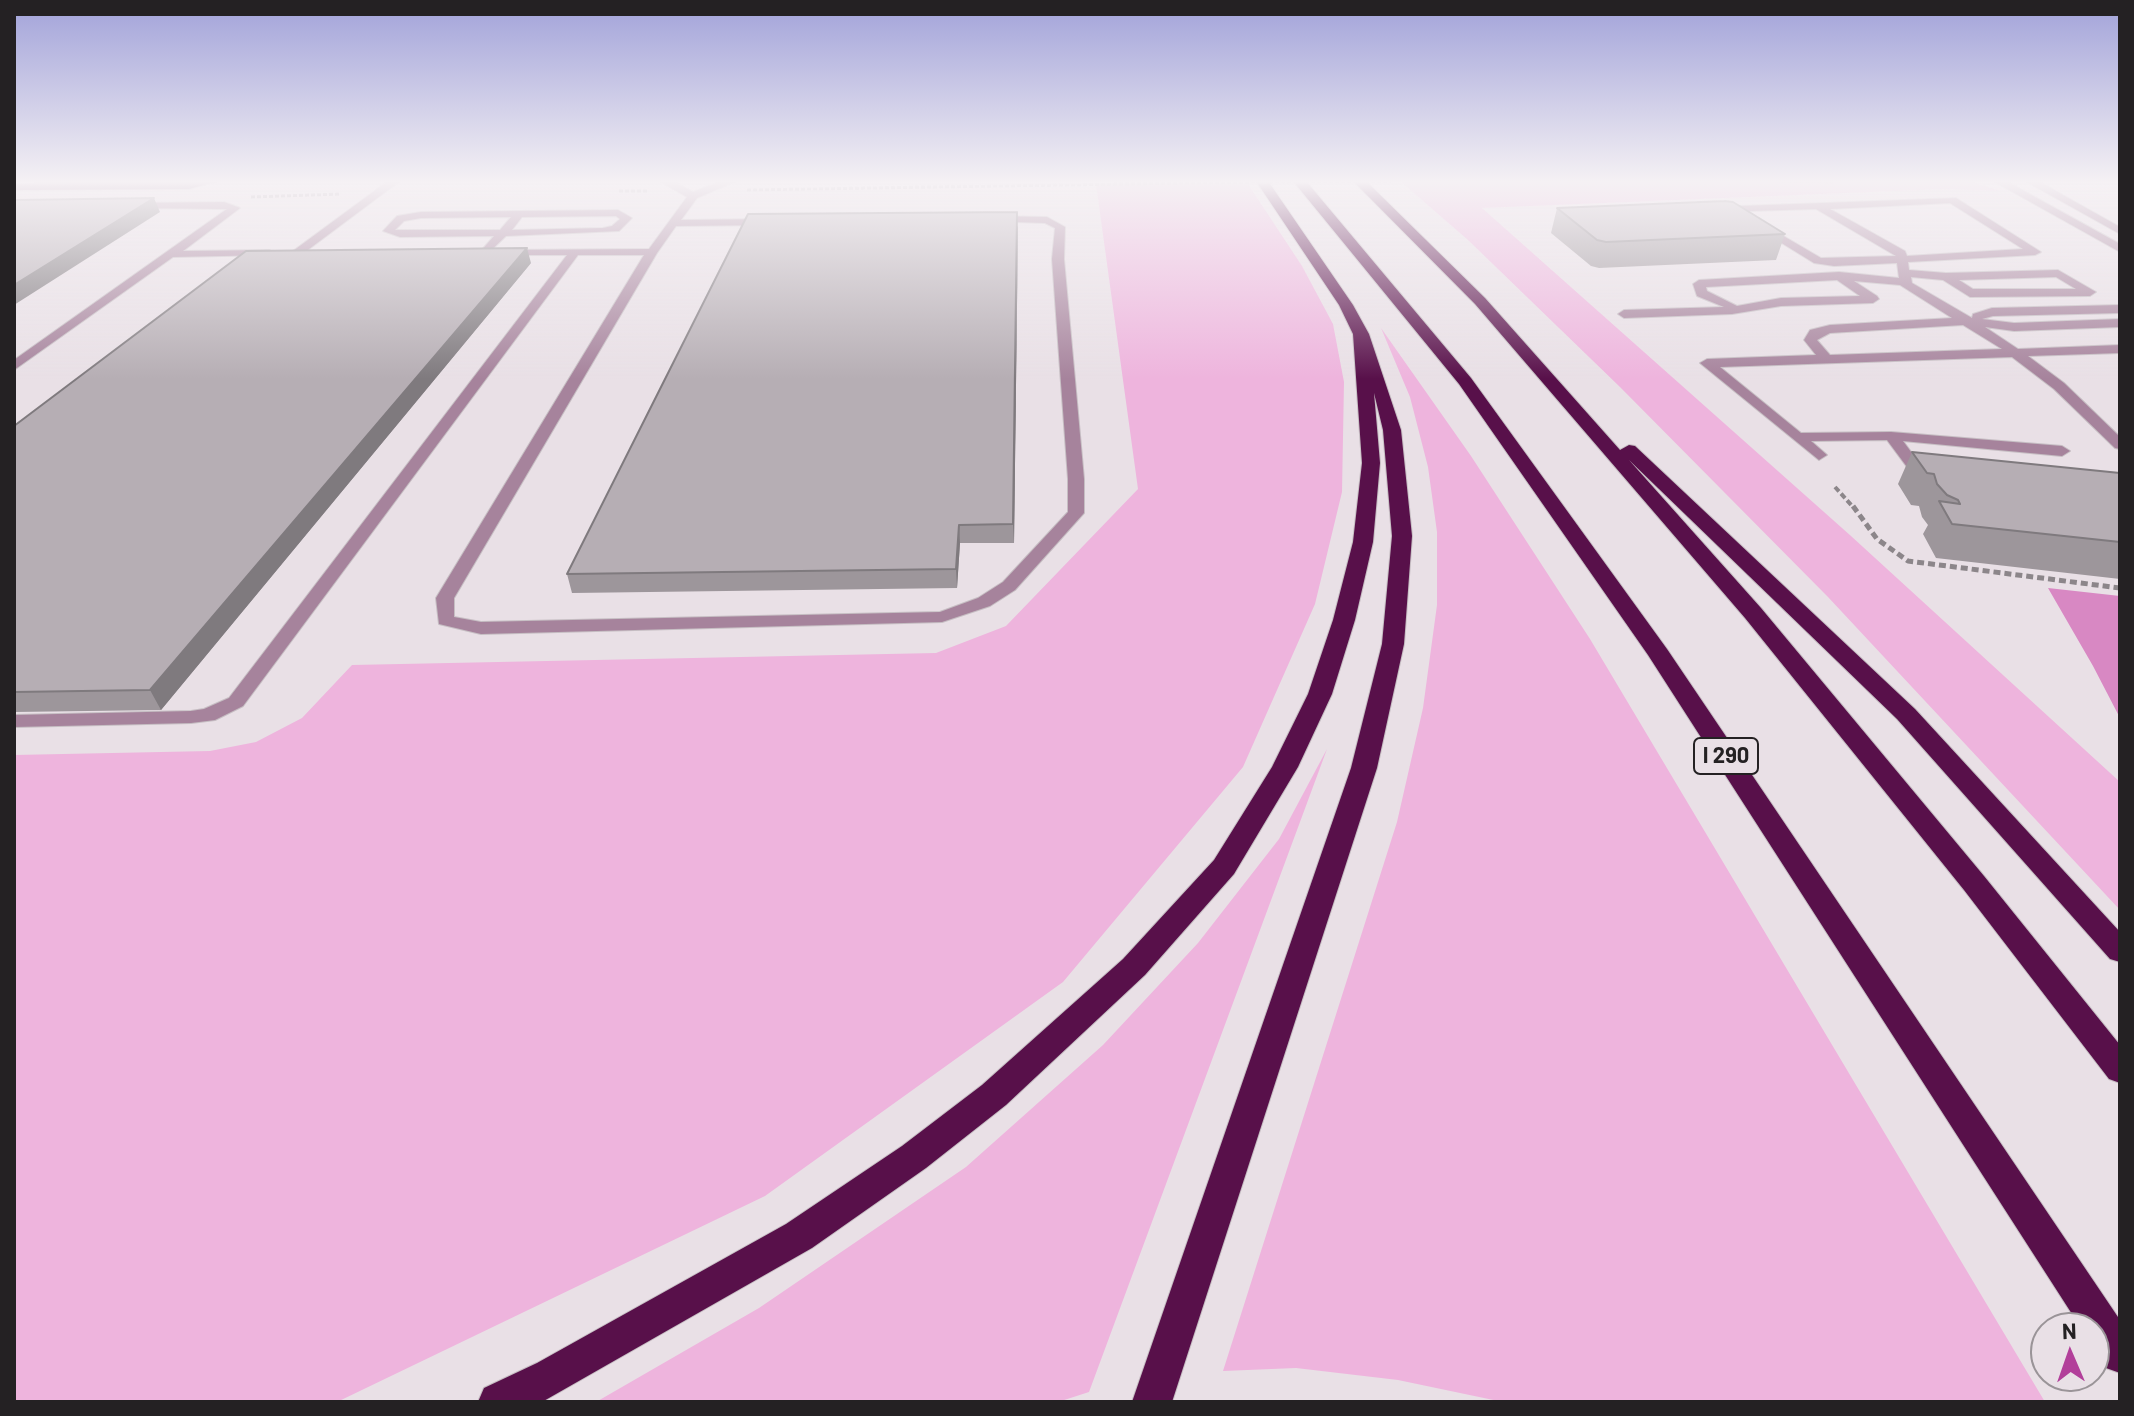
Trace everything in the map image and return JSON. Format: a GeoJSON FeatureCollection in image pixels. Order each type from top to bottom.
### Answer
{"type":"FeatureCollection","features":[{"type":"Feature","properties":{"kind":"highway"},"geometry":{"type":"LineString","coordinates":[[1152,1402],[1364,768],[1393,644],[1402,536],[1392,430],[1361,334],[1307,247]]}},
{"type":"Feature","properties":{"kind":"highway","name":"I 290"},"geometry":{"type":"LineString","coordinates":[[1354,247],[1465,381],[1659,654],[2120,1354]]}},
{"type":"Feature","properties":{"kind":"highway"},"geometry":{"type":"LineString","coordinates":[[1426,247],[1480,301],[1764,625],[1974,883],[2120,1069]]}},
{"type":"Feature","properties":{"kind":"highway"},"geometry":{"type":"LineString","coordinates":[[498,1402],[551,1377],[799,1236],[914,1157],[994,1095],[1134,967],[1224,867],[1285,767],[1320,694],[1344,620],[1363,542],[1371,463],[1361,334]]}},
{"type":"Feature","properties":{"kind":"highway"},"geometry":{"type":"LineString","coordinates":[[1516,342],[1906,714],[2120,951]]}},
{"type":"Feature","properties":{"kind":"street"},"geometry":{"type":"LineString","coordinates":[[14,366],[182,247]]}},
{"type":"Feature","properties":{"kind":"street"},"geometry":{"type":"LineString","coordinates":[[297,253],[305,247]]}},
{"type":"Feature","properties":{"kind":"street"},"geometry":{"type":"LineString","coordinates":[[486,252],[490,247]]}},
{"type":"Feature","properties":{"kind":"street"},"geometry":{"type":"LineString","coordinates":[[655,247],[445,598],[445,620],[481,628],[942,617],[984,602],[1009,586],[1068,523],[1077,504],[1059,247]]}},
{"type":"Feature","properties":{"kind":"street"},"geometry":{"type":"LineString","coordinates":[[1795,247],[1818,261],[2035,252],[2027,247]]}},
{"type":"Feature","properties":{"kind":"street"},"geometry":{"type":"LineString","coordinates":[[1891,247],[1901,253],[1904,277],[2059,386],[2120,445]]}},
{"type":"Feature","properties":{"kind":"street"},"geometry":{"type":"LineString","coordinates":[[470,252],[652,252]]}},
{"type":"Feature","properties":{"kind":"street"},"geometry":{"type":"LineString","coordinates":[[14,721],[191,717],[208,715],[236,702],[575,252]]}},
{"type":"Feature","properties":{"kind":"street"},"geometry":{"type":"LineString","coordinates":[[173,254],[313,253]]}},
{"type":"Feature","properties":{"kind":"street"},"geometry":{"type":"LineString","coordinates":[[1740,308],[1701,293],[1699,284],[1839,276],[1946,277],[2058,273],[2090,292],[1970,293],[1946,277]]}},
{"type":"Feature","properties":{"kind":"street"},"geometry":{"type":"LineString","coordinates":[[1624,314],[1873,299],[1839,276]]}},
{"type":"Feature","properties":{"kind":"street"},"geometry":{"type":"LineString","coordinates":[[1777,303],[1803,316]]}},
{"type":"Feature","properties":{"kind":"street"},"geometry":{"type":"LineString","coordinates":[[1964,321],[1992,312],[2120,309]]}},
{"type":"Feature","properties":{"kind":"street"},"geometry":{"type":"LineString","coordinates":[[1826,359],[1810,340],[1823,326],[1964,321],[2014,327],[2120,323]]}},
{"type":"Feature","properties":{"kind":"street"},"geometry":{"type":"LineString","coordinates":[[1819,455],[1707,363],[2120,349]]}},
{"type":"Feature","properties":{"kind":"street"},"geometry":{"type":"LineString","coordinates":[[1797,437],[1891,436],[2062,451]]}},
{"type":"Feature","properties":{"kind":"street"},"geometry":{"type":"LineString","coordinates":[[1891,436],[1915,468],[1946,471]]}},
{"type":"Feature","properties":{"kind":"path"},"geometry":{"type":"LineString","coordinates":[[1835,487],[1847,498],[1877,539],[1908,561],[2120,588]]}},
{"type":"Feature","properties":{"kind":"shaded area"},"geometry":{"type":"Polygon","coordinates":[[[1105,247],[1290,247],[1333,324],[1344,382],[1342,492],[1315,604],[1243,767],[1063,982],[765,1196],[337,1402],[14,1402],[14,755],[210,751],[256,742],[302,718],[352,665],[936,653],[1006,626],[1138,489],[1105,247]]]}},
{"type":"Feature","properties":{"kind":"shaded area"},"geometry":{"type":"Polygon","coordinates":[[[1475,247],[1526,247],[1851,536],[2120,782],[2120,910],[1828,597],[1620,387],[1475,247]]]}},
{"type":"Feature","properties":{"kind":"shaded area"},"geometry":{"type":"Polygon","coordinates":[[[1381,328],[1471,456],[1590,639],[2030,1377],[2030,1392],[2039,1392],[2045,1402],[1503,1402],[1398,1380],[1296,1368],[1223,1371],[1397,822],[1423,708],[1437,605],[1437,532],[1428,467],[1410,397],[1381,328]]]}},
{"type":"Feature","properties":{"kind":"shaded area"},"geometry":{"type":"Polygon","coordinates":[[[2048,588],[2120,596],[2120,718],[2093,666],[2048,588]]]}},
{"type":"Feature","properties":{"kind":"shaded area"},"geometry":{"type":"Polygon","coordinates":[[[1327,749],[1089,1392],[1058,1402],[596,1402],[759,1308],[966,1167],[1103,1045],[1198,943],[1279,839],[1327,749]]]}},
{"type":"Feature","properties":{"kind":"building"},"geometry":{"type":"Polygon","coordinates":[[[14,247],[75,247],[14,285],[14,247]]]}},
{"type":"Feature","properties":{"kind":"building"},"geometry":{"type":"Polygon","coordinates":[[[731,247],[1017,247],[1013,524],[959,525],[956,569],[567,574],[731,247]]]}},
{"type":"Feature","properties":{"kind":"building"},"geometry":{"type":"Polygon","coordinates":[[[527,248],[150,690],[14,692],[14,426],[246,251],[527,248]]]}},
{"type":"Feature","properties":{"kind":"building"},"geometry":{"type":"Polygon","coordinates":[[[1912,452],[2120,473],[2120,542],[1952,524],[1939,501],[1960,504],[1958,500],[1947,495],[1937,484],[1934,474],[1927,473],[1912,452]]]}}]}
